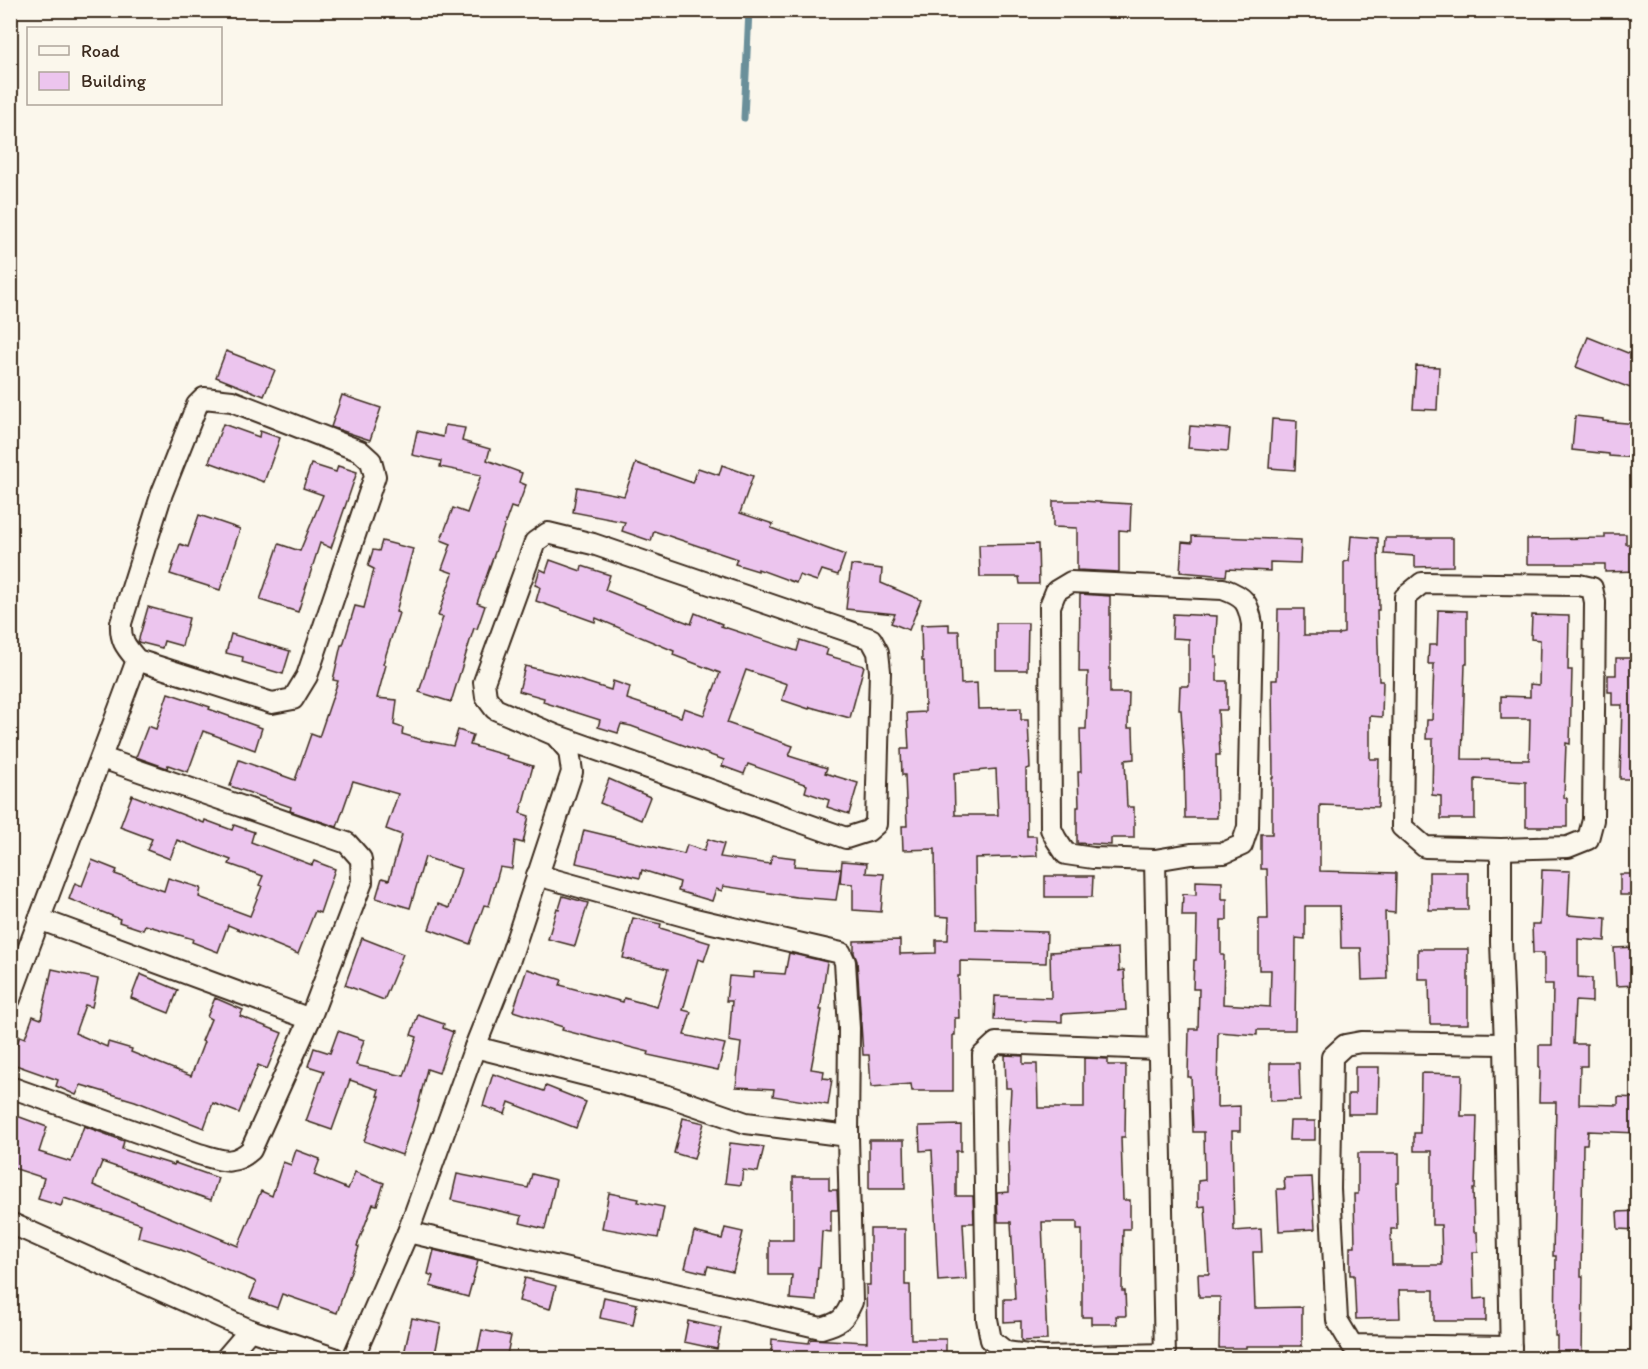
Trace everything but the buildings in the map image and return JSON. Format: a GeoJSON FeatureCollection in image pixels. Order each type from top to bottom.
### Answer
{"type":"FeatureCollection","features":[{"type":"Feature","properties":{"kind":"street"},"geometry":{"type":"LineString","coordinates":[[204,398],[232,401],[360,450],[371,461],[375,476],[307,676],[292,699],[272,703],[137,660],[125,646],[120,634],[121,624],[162,494],[197,405],[204,398]]}},
{"type":"Feature","properties":{"kind":"street"},"geometry":{"type":"LineString","coordinates":[[353,1359],[408,1232],[475,1047],[510,960],[572,772],[569,751],[555,735],[495,709],[486,697],[484,682],[536,542],[548,532],[592,544],[871,639],[878,652],[880,671],[876,824],[868,831],[846,838],[555,735]]}},
{"type":"Feature","properties":{"kind":"street"},"geometry":{"type":"LineString","coordinates":[[1071,582],[1223,589],[1238,595],[1249,607],[1252,624],[1248,826],[1242,845],[1224,853],[1191,854],[1155,860],[1094,858],[1066,854],[1051,829],[1050,606],[1056,591],[1071,582]]}},
{"type":"Feature","properties":{"kind":"street"},"geometry":{"type":"LineString","coordinates":[[1422,583],[1579,585],[1592,588],[1595,602],[1593,820],[1588,839],[1568,847],[1502,849],[1425,847],[1402,827],[1405,597],[1422,583]]}},
{"type":"Feature","properties":{"kind":"street"},"geometry":{"type":"LineString","coordinates":[[10,999],[137,660]]}},
{"type":"Feature","properties":{"kind":"street"},"geometry":{"type":"LineString","coordinates":[[10,1087],[199,1154],[230,1162],[242,1159],[251,1150],[310,1019],[362,882],[361,859],[347,843],[102,758]]}},
{"type":"Feature","properties":{"kind":"street"},"geometry":{"type":"LineString","coordinates":[[1502,849],[1501,942],[1505,1044],[1511,1353],[1352,1345],[1337,1320],[1330,1189],[1332,1057],[1345,1044],[1361,1042],[1505,1044]]}},
{"type":"Feature","properties":{"kind":"street"},"geometry":{"type":"LineString","coordinates":[[1155,860],[1165,1356],[1043,1357],[1006,1352],[991,1340],[987,1308],[983,1055],[996,1043],[1158,1049]]}},
{"type":"Feature","properties":{"kind":"street"},"geometry":{"type":"LineString","coordinates":[[408,1232],[821,1328],[836,1324],[846,1316],[852,1302],[848,1136],[849,1028],[845,962],[841,953],[695,919],[537,875]]}},
{"type":"Feature","properties":{"kind":"street"},"geometry":{"type":"LineString","coordinates":[[39,919],[310,1019]]}},
{"type":"Feature","properties":{"kind":"street"},"geometry":{"type":"LineString","coordinates":[[475,1047],[668,1096],[746,1123],[848,1136]]}},
{"type":"Feature","properties":{"kind":"street"},"geometry":{"type":"LineString","coordinates":[[10,1222],[250,1330],[334,1359]]}},
{"type":"Feature","properties":{"kind":"street"},"geometry":{"type":"LineString","coordinates":[[226,1359],[250,1330]]}},
{"type":"Feature","properties":{"kind":"waterway"},"geometry":{"type":"LineString","coordinates":[[744,118],[749,10]]}}]}
